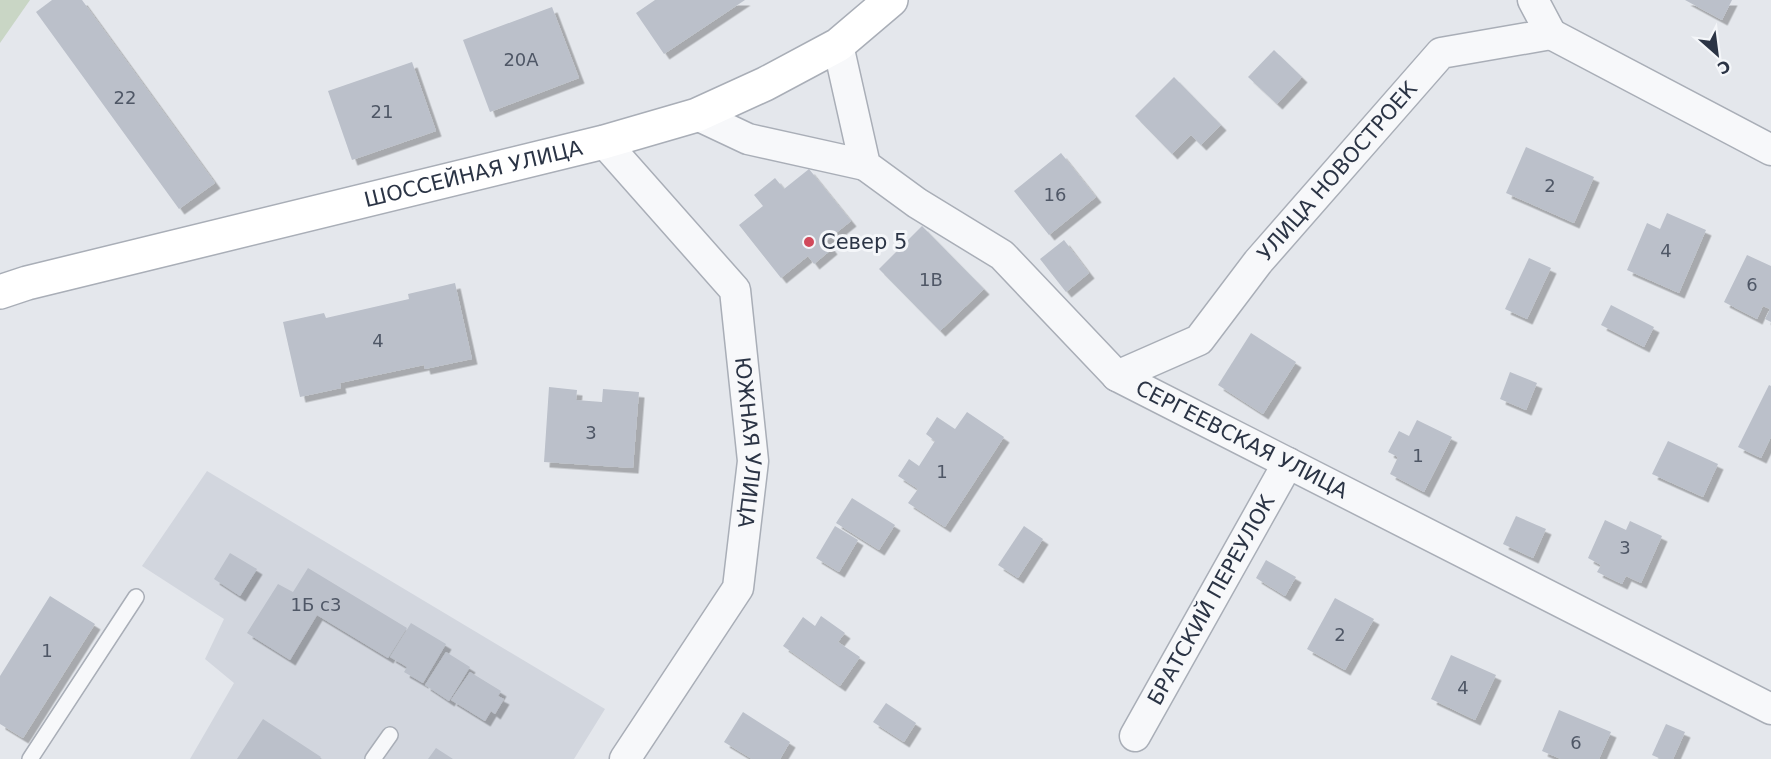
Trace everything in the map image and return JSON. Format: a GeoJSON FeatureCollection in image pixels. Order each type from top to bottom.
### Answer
{"type":"FeatureCollection","features":[{"type":"Feature","properties":{"kind":"main road","name":"ШОССЕЙНАЯ УЛИЦА"},"geometry":{"type":"LineString","coordinates":[[14,287],[604,142],[697,115],[765,84],[838,45],[891,0]]}},
{"type":"Feature","properties":{"kind":"street"},"geometry":{"type":"LineString","coordinates":[[1533,0],[1551,34],[1771,150]]}},
{"type":"Feature","properties":{"kind":"street","name":"УЛИЦА НОВОСТРОЕК"},"geometry":{"type":"LineString","coordinates":[[1117,376],[1199,340],[1258,262],[1441,53],[1551,34]]}},
{"type":"Feature","properties":{"kind":"street"},"geometry":{"type":"LineString","coordinates":[[697,115],[748,139],[865,165],[838,45]]}},
{"type":"Feature","properties":{"kind":"street","name":"ЮЖНАЯ УЛИЦА"},"geometry":{"type":"LineString","coordinates":[[604,142],[735,290],[753,461],[738,588],[625,759]]}},
{"type":"Feature","properties":{"kind":"street","name":"СЕРГЕЕВСКАЯ УЛИЦА"},"geometry":{"type":"LineString","coordinates":[[865,165],[917,203],[1002,255],[1117,376],[1771,709]]}},
{"type":"Feature","properties":{"kind":"street","name":"БРАТСКИЙ ПЕРЕУЛОК"},"geometry":{"type":"LineString","coordinates":[[1135,736],[1288,463]]}},
{"type":"Feature","properties":{"kind":"lane"},"geometry":{"type":"LineString","coordinates":[[30,759],[136,597]]}},
{"type":"Feature","properties":{"kind":"lane"},"geometry":{"type":"LineString","coordinates":[[373,759],[390,735]]}},
{"type":"Feature","properties":{"kind":"shaded area"},"geometry":{"type":"Polygon","coordinates":[[[207,471],[605,709],[574,759],[190,759],[234,683],[205,659],[224,619],[142,566],[207,471]]]}},
{"type":"Feature","properties":{"kind":"green space"},"geometry":{"type":"Polygon","coordinates":[[[0,0],[30,0],[0,43],[0,0]]]}},
{"type":"Feature","properties":{"kind":"building"},"geometry":{"type":"Polygon","coordinates":[[[52,0],[82,0],[215,183],[179,209],[36,12],[52,0]]]}},
{"type":"Feature","properties":{"kind":"building"},"geometry":{"type":"Polygon","coordinates":[[[655,0],[745,0],[664,54],[636,13],[655,0]]]}},
{"type":"Feature","properties":{"kind":"building"},"geometry":{"type":"Polygon","coordinates":[[[1685,0],[1732,0],[1722,20],[1685,0]]]}},
{"type":"Feature","properties":{"kind":"building"},"geometry":{"type":"Polygon","coordinates":[[[552,7],[579,78],[490,112],[463,40],[552,7]]]}},
{"type":"Feature","properties":{"kind":"building"},"geometry":{"type":"Polygon","coordinates":[[[1274,50],[1302,77],[1277,104],[1248,77],[1274,50]]]}},
{"type":"Feature","properties":{"kind":"building"},"geometry":{"type":"Polygon","coordinates":[[[412,62],[436,131],[352,160],[328,91],[412,62]]]}},
{"type":"Feature","properties":{"kind":"building"},"geometry":{"type":"Polygon","coordinates":[[[1174,77],[1221,125],[1201,145],[1191,135],[1172,154],[1135,116],[1174,77]]]}},
{"type":"Feature","properties":{"kind":"building"},"geometry":{"type":"Polygon","coordinates":[[[1526,147],[1594,177],[1574,223],[1506,193],[1526,147]]]}},
{"type":"Feature","properties":{"kind":"building"},"geometry":{"type":"Polygon","coordinates":[[[1061,153],[1096,197],[1049,235],[1014,191],[1061,153]]]}},
{"type":"Feature","properties":{"kind":"building"},"geometry":{"type":"Polygon","coordinates":[[[809,169],[851,221],[826,241],[832,249],[814,264],[808,256],[781,278],[739,225],[763,206],[754,195],[775,178],[784,189],[809,169]]]}},
{"type":"Feature","properties":{"kind":"building"},"geometry":{"type":"Polygon","coordinates":[[[1667,213],[1706,230],[1679,293],[1627,270],[1647,223],[1660,229],[1667,213]]]}},
{"type":"Feature","properties":{"kind":"building"},"geometry":{"type":"Polygon","coordinates":[[[922,226],[984,289],[940,331],[879,269],[922,226]]]}},
{"type":"Feature","properties":{"kind":"building"},"geometry":{"type":"Polygon","coordinates":[[[1064,240],[1089,273],[1066,292],[1040,259],[1064,240]]]}},
{"type":"Feature","properties":{"kind":"building"},"geometry":{"type":"Polygon","coordinates":[[[1747,255],[1771,266],[1771,322],[1765,319],[1770,309],[1763,306],[1757,319],[1724,302],[1747,255]]]}},
{"type":"Feature","properties":{"kind":"building"},"geometry":{"type":"Polygon","coordinates":[[[1529,258],[1551,268],[1527,319],[1505,309],[1529,258]]]}},
{"type":"Feature","properties":{"kind":"building"},"geometry":{"type":"Polygon","coordinates":[[[455,283],[472,359],[425,369],[424,365],[340,383],[341,388],[300,397],[283,322],[324,313],[326,318],[409,299],[408,294],[455,283]]]}},
{"type":"Feature","properties":{"kind":"building"},"geometry":{"type":"Polygon","coordinates":[[[1611,305],[1654,327],[1644,347],[1601,325],[1611,305]]]}},
{"type":"Feature","properties":{"kind":"building"},"geometry":{"type":"Polygon","coordinates":[[[1251,333],[1296,362],[1263,414],[1218,385],[1251,333]]]}},
{"type":"Feature","properties":{"kind":"building"},"geometry":{"type":"Polygon","coordinates":[[[1510,372],[1537,383],[1526,410],[1500,399],[1510,372]]]}},
{"type":"Feature","properties":{"kind":"building"},"geometry":{"type":"Polygon","coordinates":[[[1769,385],[1771,386],[1771,437],[1761,458],[1738,447],[1769,385]]]}},
{"type":"Feature","properties":{"kind":"building"},"geometry":{"type":"Polygon","coordinates":[[[549,387],[577,390],[576,400],[602,402],[603,389],[639,392],[633,468],[544,462],[549,387]]]}},
{"type":"Feature","properties":{"kind":"building"},"geometry":{"type":"Polygon","coordinates":[[[967,412],[1004,437],[945,527],[908,503],[918,489],[898,476],[909,459],[919,466],[935,441],[926,434],[937,417],[955,429],[967,412]]]}},
{"type":"Feature","properties":{"kind":"building"},"geometry":{"type":"Polygon","coordinates":[[[1417,420],[1452,437],[1424,492],[1390,474],[1398,457],[1388,452],[1399,431],[1409,436],[1417,420]]]}},
{"type":"Feature","properties":{"kind":"building"},"geometry":{"type":"Polygon","coordinates":[[[1668,441],[1718,464],[1703,497],[1652,474],[1668,441]]]}},
{"type":"Feature","properties":{"kind":"building"},"geometry":{"type":"Polygon","coordinates":[[[852,498],[895,525],[879,550],[836,523],[852,498]]]}},
{"type":"Feature","properties":{"kind":"building"},"geometry":{"type":"Polygon","coordinates":[[[1516,516],[1546,529],[1533,558],[1503,544],[1516,516]]]}},
{"type":"Feature","properties":{"kind":"building"},"geometry":{"type":"Polygon","coordinates":[[[1605,520],[1626,530],[1630,521],[1662,536],[1641,583],[1626,576],[1622,584],[1597,572],[1601,565],[1588,558],[1605,520]]]}},
{"type":"Feature","properties":{"kind":"building"},"geometry":{"type":"Polygon","coordinates":[[[835,526],[858,540],[839,572],[816,558],[835,526]]]}},
{"type":"Feature","properties":{"kind":"building"},"geometry":{"type":"Polygon","coordinates":[[[1024,526],[1043,539],[1018,578],[998,565],[1024,526]]]}},
{"type":"Feature","properties":{"kind":"building"},"geometry":{"type":"Polygon","coordinates":[[[230,553],[257,569],[240,596],[214,579],[230,553]]]}},
{"type":"Feature","properties":{"kind":"building"},"geometry":{"type":"Polygon","coordinates":[[[1266,560],[1296,577],[1285,596],[1256,578],[1266,560]]]}},
{"type":"Feature","properties":{"kind":"building"},"geometry":{"type":"Polygon","coordinates":[[[308,568],[407,628],[388,658],[317,615],[290,660],[247,633],[278,584],[293,592],[308,568]]]}},
{"type":"Feature","properties":{"kind":"building"},"geometry":{"type":"Polygon","coordinates":[[[50,596],[95,624],[23,738],[0,724],[0,676],[50,596]]]}},
{"type":"Feature","properties":{"kind":"building"},"geometry":{"type":"Polygon","coordinates":[[[1335,598],[1374,619],[1345,670],[1307,649],[1335,598]]]}},
{"type":"Feature","properties":{"kind":"building"},"geometry":{"type":"Polygon","coordinates":[[[821,616],[845,633],[838,642],[860,657],[840,686],[783,646],[803,617],[815,626],[821,616]]]}},
{"type":"Feature","properties":{"kind":"building"},"geometry":{"type":"Polygon","coordinates":[[[411,623],[446,644],[423,683],[404,672],[407,667],[390,657],[411,623]]]}},
{"type":"Feature","properties":{"kind":"building"},"geometry":{"type":"Polygon","coordinates":[[[446,652],[470,667],[449,701],[425,685],[446,652]]]}},
{"type":"Feature","properties":{"kind":"building"},"geometry":{"type":"Polygon","coordinates":[[[1451,655],[1496,675],[1475,720],[1431,699],[1451,655]]]}},
{"type":"Feature","properties":{"kind":"building"},"geometry":{"type":"Polygon","coordinates":[[[470,672],[501,691],[498,696],[504,699],[495,714],[491,711],[485,721],[451,700],[470,672]]]}},
{"type":"Feature","properties":{"kind":"building"},"geometry":{"type":"Polygon","coordinates":[[[886,703],[916,723],[904,742],[873,722],[886,703]]]}},
{"type":"Feature","properties":{"kind":"building"},"geometry":{"type":"Polygon","coordinates":[[[1559,710],[1611,732],[1599,759],[1561,759],[1542,751],[1559,710]]]}},
{"type":"Feature","properties":{"kind":"building"},"geometry":{"type":"Polygon","coordinates":[[[743,712],[790,742],[780,759],[752,759],[724,742],[743,712]]]}},
{"type":"Feature","properties":{"kind":"building"},"geometry":{"type":"Polygon","coordinates":[[[263,719],[321,757],[319,759],[237,759],[263,719]]]}},
{"type":"Feature","properties":{"kind":"building"},"geometry":{"type":"Polygon","coordinates":[[[1666,724],[1685,732],[1673,759],[1661,759],[1652,755],[1666,724]]]}},
{"type":"Feature","properties":{"kind":"building"},"geometry":{"type":"Polygon","coordinates":[[[436,748],[453,759],[428,759],[436,748]]]}},
{"type":"Feature","properties":{"kind":"place","name":"Север 5"},"geometry":{"type":"Point","coordinates":[809,242]}}]}
